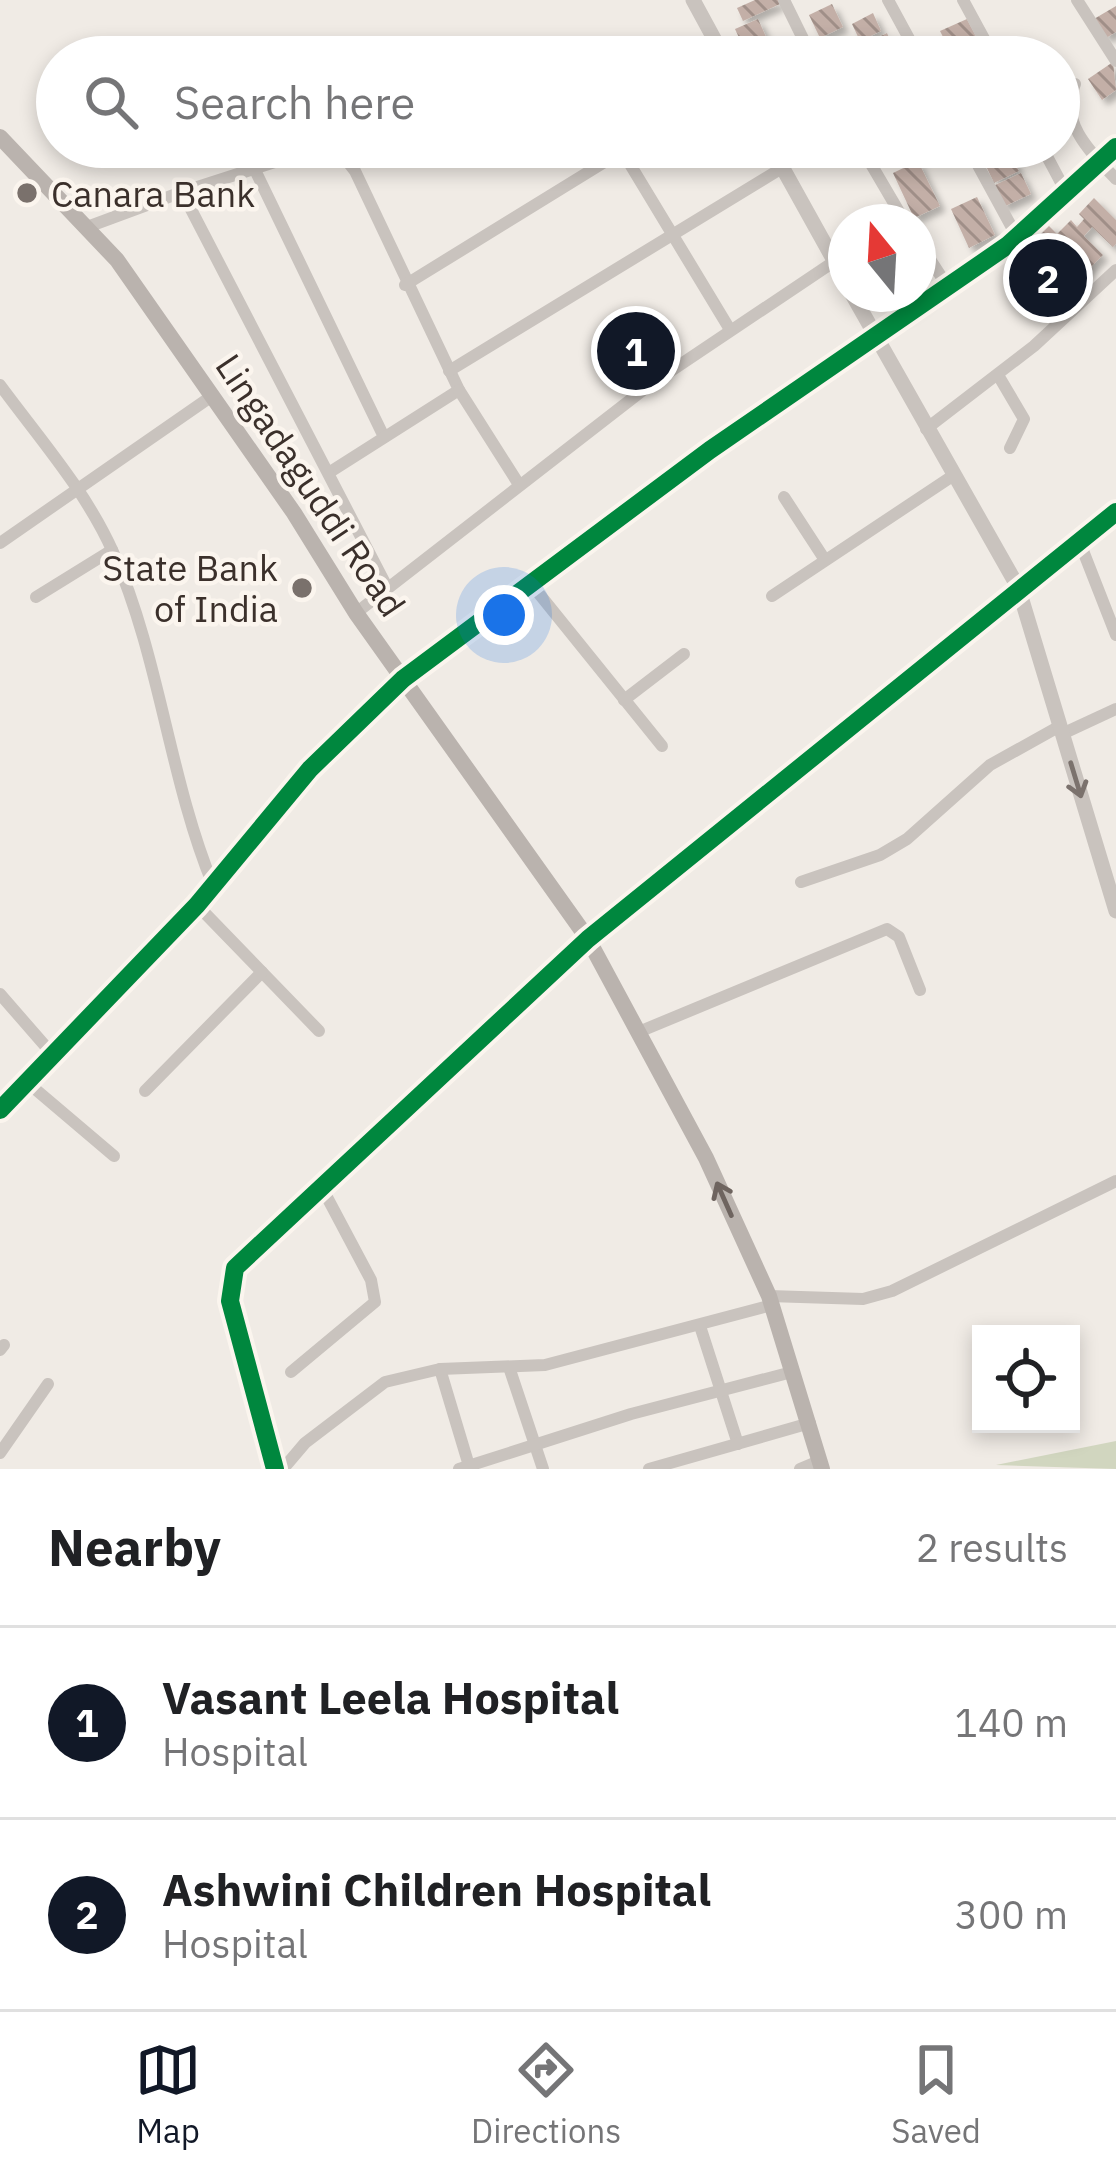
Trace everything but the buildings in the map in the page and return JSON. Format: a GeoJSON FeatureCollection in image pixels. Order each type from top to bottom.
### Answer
{"type":"FeatureCollection","features":[{"type":"Feature","properties":{"kind":"main road","name":"Lingadaguddi Road"},"geometry":{"type":"LineString","coordinates":[[0,137],[90,226],[588,939],[641,1031],[770,1301],[820,1465]]}},
{"type":"Feature","properties":{"kind":"street"},"geometry":{"type":"LineString","coordinates":[[693,0],[713,36]]}},
{"type":"Feature","properties":{"kind":"street"},"geometry":{"type":"LineString","coordinates":[[784,0],[802,36]]}},
{"type":"Feature","properties":{"kind":"street"},"geometry":{"type":"LineString","coordinates":[[888,0],[908,36]]}},
{"type":"Feature","properties":{"kind":"street"},"geometry":{"type":"LineString","coordinates":[[963,0],[983,36]]}},
{"type":"Feature","properties":{"kind":"street"},"geometry":{"type":"LineString","coordinates":[[1077,0],[1116,62]]}},
{"type":"Feature","properties":{"kind":"street"},"geometry":{"type":"LineString","coordinates":[[1080,132],[1116,179]]}},
{"type":"Feature","properties":{"kind":"street"},"geometry":{"type":"LineString","coordinates":[[0,1110],[197,905],[310,770],[403,679],[710,450],[1017,236],[1116,147]]}},
{"type":"Feature","properties":{"kind":"street"},"geometry":{"type":"LineString","coordinates":[[90,226],[261,168]]}},
{"type":"Feature","properties":{"kind":"street"},"geometry":{"type":"LineString","coordinates":[[349,168],[459,390],[518,483]]}},
{"type":"Feature","properties":{"kind":"street"},"geometry":{"type":"LineString","coordinates":[[405,286],[595,168]]}},
{"type":"Feature","properties":{"kind":"street"},"geometry":{"type":"LineString","coordinates":[[636,168],[729,328]]}},
{"type":"Feature","properties":{"kind":"street"},"geometry":{"type":"LineString","coordinates":[[449,371],[782,168],[828,249]]}},
{"type":"Feature","properties":{"kind":"street"},"geometry":{"type":"LineString","coordinates":[[873,168],[894,204]]}},
{"type":"Feature","properties":{"kind":"street"},"geometry":{"type":"LineString","coordinates":[[980,168],[1017,236]]}},
{"type":"Feature","properties":{"kind":"street"},"geometry":{"type":"LineString","coordinates":[[1053,168],[1066,192]]}},
{"type":"Feature","properties":{"kind":"street"},"geometry":{"type":"LineString","coordinates":[[255,170],[384,437]]}},
{"type":"Feature","properties":{"kind":"street"},"geometry":{"type":"LineString","coordinates":[[182,193],[387,587]]}},
{"type":"Feature","properties":{"kind":"street"},"geometry":{"type":"LineString","coordinates":[[356,613],[518,483],[729,328],[828,265]]}},
{"type":"Feature","properties":{"kind":"street"},"geometry":{"type":"LineString","coordinates":[[936,269],[948,287]]}},
{"type":"Feature","properties":{"kind":"street"},"geometry":{"type":"LineString","coordinates":[[926,429],[998,375],[1116,270]]}},
{"type":"Feature","properties":{"kind":"street"},"geometry":{"type":"LineString","coordinates":[[862,312],[1018,587],[1116,911]]}},
{"type":"Feature","properties":{"kind":"street"},"geometry":{"type":"LineString","coordinates":[[998,375],[1024,419],[1010,448]]}},
{"type":"Feature","properties":{"kind":"street"},"geometry":{"type":"LineString","coordinates":[[0,385],[76,488],[112,550],[174,755],[188,825],[213,885]]}},
{"type":"Feature","properties":{"kind":"street"},"geometry":{"type":"LineString","coordinates":[[330,472],[459,390]]}},
{"type":"Feature","properties":{"kind":"street"},"geometry":{"type":"LineString","coordinates":[[0,543],[212,396]]}},
{"type":"Feature","properties":{"kind":"street"},"geometry":{"type":"LineString","coordinates":[[772,596],[954,475]]}},
{"type":"Feature","properties":{"kind":"street"},"geometry":{"type":"LineString","coordinates":[[784,497],[825,560]]}},
{"type":"Feature","properties":{"kind":"street"},"geometry":{"type":"LineString","coordinates":[[1116,512],[588,939],[320,1184],[230,1280],[244,1360],[279,1469],[370,1391],[412,1373],[510,1370],[598,1354],[770,1301],[863,1299],[892,1291],[1116,1181]]}},
{"type":"Feature","properties":{"kind":"street"},"geometry":{"type":"LineString","coordinates":[[1080,543],[1116,635]]}},
{"type":"Feature","properties":{"kind":"street"},"geometry":{"type":"LineString","coordinates":[[36,597],[112,550]]}},
{"type":"Feature","properties":{"kind":"street"},"geometry":{"type":"LineString","coordinates":[[532,585],[662,746]]}},
{"type":"Feature","properties":{"kind":"street"},"geometry":{"type":"LineString","coordinates":[[624,700],[684,654]]}},
{"type":"Feature","properties":{"kind":"street"},"geometry":{"type":"LineString","coordinates":[[801,882],[856,866],[907,839],[990,766],[1116,709]]}},
{"type":"Feature","properties":{"kind":"street"},"geometry":{"type":"LineString","coordinates":[[197,905],[319,1031]]}},
{"type":"Feature","properties":{"kind":"street"},"geometry":{"type":"LineString","coordinates":[[641,1031],[887,929],[899,938],[920,991]]}},
{"type":"Feature","properties":{"kind":"street"},"geometry":{"type":"LineString","coordinates":[[145,1091],[262,972]]}},
{"type":"Feature","properties":{"kind":"street"},"geometry":{"type":"LineString","coordinates":[[0,994],[54,1056]]}},
{"type":"Feature","properties":{"kind":"street"},"geometry":{"type":"LineString","coordinates":[[28,1083],[114,1156]]}},
{"type":"Feature","properties":{"kind":"street"},"geometry":{"type":"LineString","coordinates":[[291,1372],[375,1302],[371,1280],[320,1184]]}},
{"type":"Feature","properties":{"kind":"street"},"geometry":{"type":"LineString","coordinates":[[700,1326],[738,1444]]}},
{"type":"Feature","properties":{"kind":"street"},"geometry":{"type":"LineString","coordinates":[[440,1369],[466,1468],[536,1442],[792,1372]]}},
{"type":"Feature","properties":{"kind":"street"},"geometry":{"type":"LineString","coordinates":[[510,1370],[543,1469]]}},
{"type":"Feature","properties":{"kind":"street"},"geometry":{"type":"LineString","coordinates":[[0,1453],[48,1384]]}},
{"type":"Feature","properties":{"kind":"street"},"geometry":{"type":"LineString","coordinates":[[649,1469],[810,1423]]}},
{"type":"Feature","properties":{"kind":"street"},"geometry":{"type":"LineString","coordinates":[[800,1469],[820,1465]]}},
{"type":"Feature","properties":{"kind":"green space"},"geometry":{"type":"Polygon","coordinates":[[[1116,1441],[1116,1469],[996,1465],[1116,1441]]]}},
{"type":"Feature","properties":{"kind":"cycle path"},"geometry":{"type":"LineString","coordinates":[[0,1110],[197,905],[310,769],[403,679],[710,450],[1008,245],[1116,147]]}},
{"type":"Feature","properties":{"kind":"cycle path"},"geometry":{"type":"LineString","coordinates":[[275,1469],[230,1301],[235,1268],[588,939],[1116,512]]}},
{"type":"Feature","properties":{"kind":"place","name":"Canara Bank"},"geometry":{"type":"Point","coordinates":[27,193]}},
{"type":"Feature","properties":{"kind":"place","name":"Ashwini Children Hospital"},"geometry":{"type":"Point","coordinates":[1048,278]}},
{"type":"Feature","properties":{"kind":"place","name":"Vasant Leela Hospital"},"geometry":{"type":"Point","coordinates":[636,351]}},
{"type":"Feature","properties":{"kind":"place","name":"State Bank of India"},"geometry":{"type":"Point","coordinates":[302,588]}}]}
